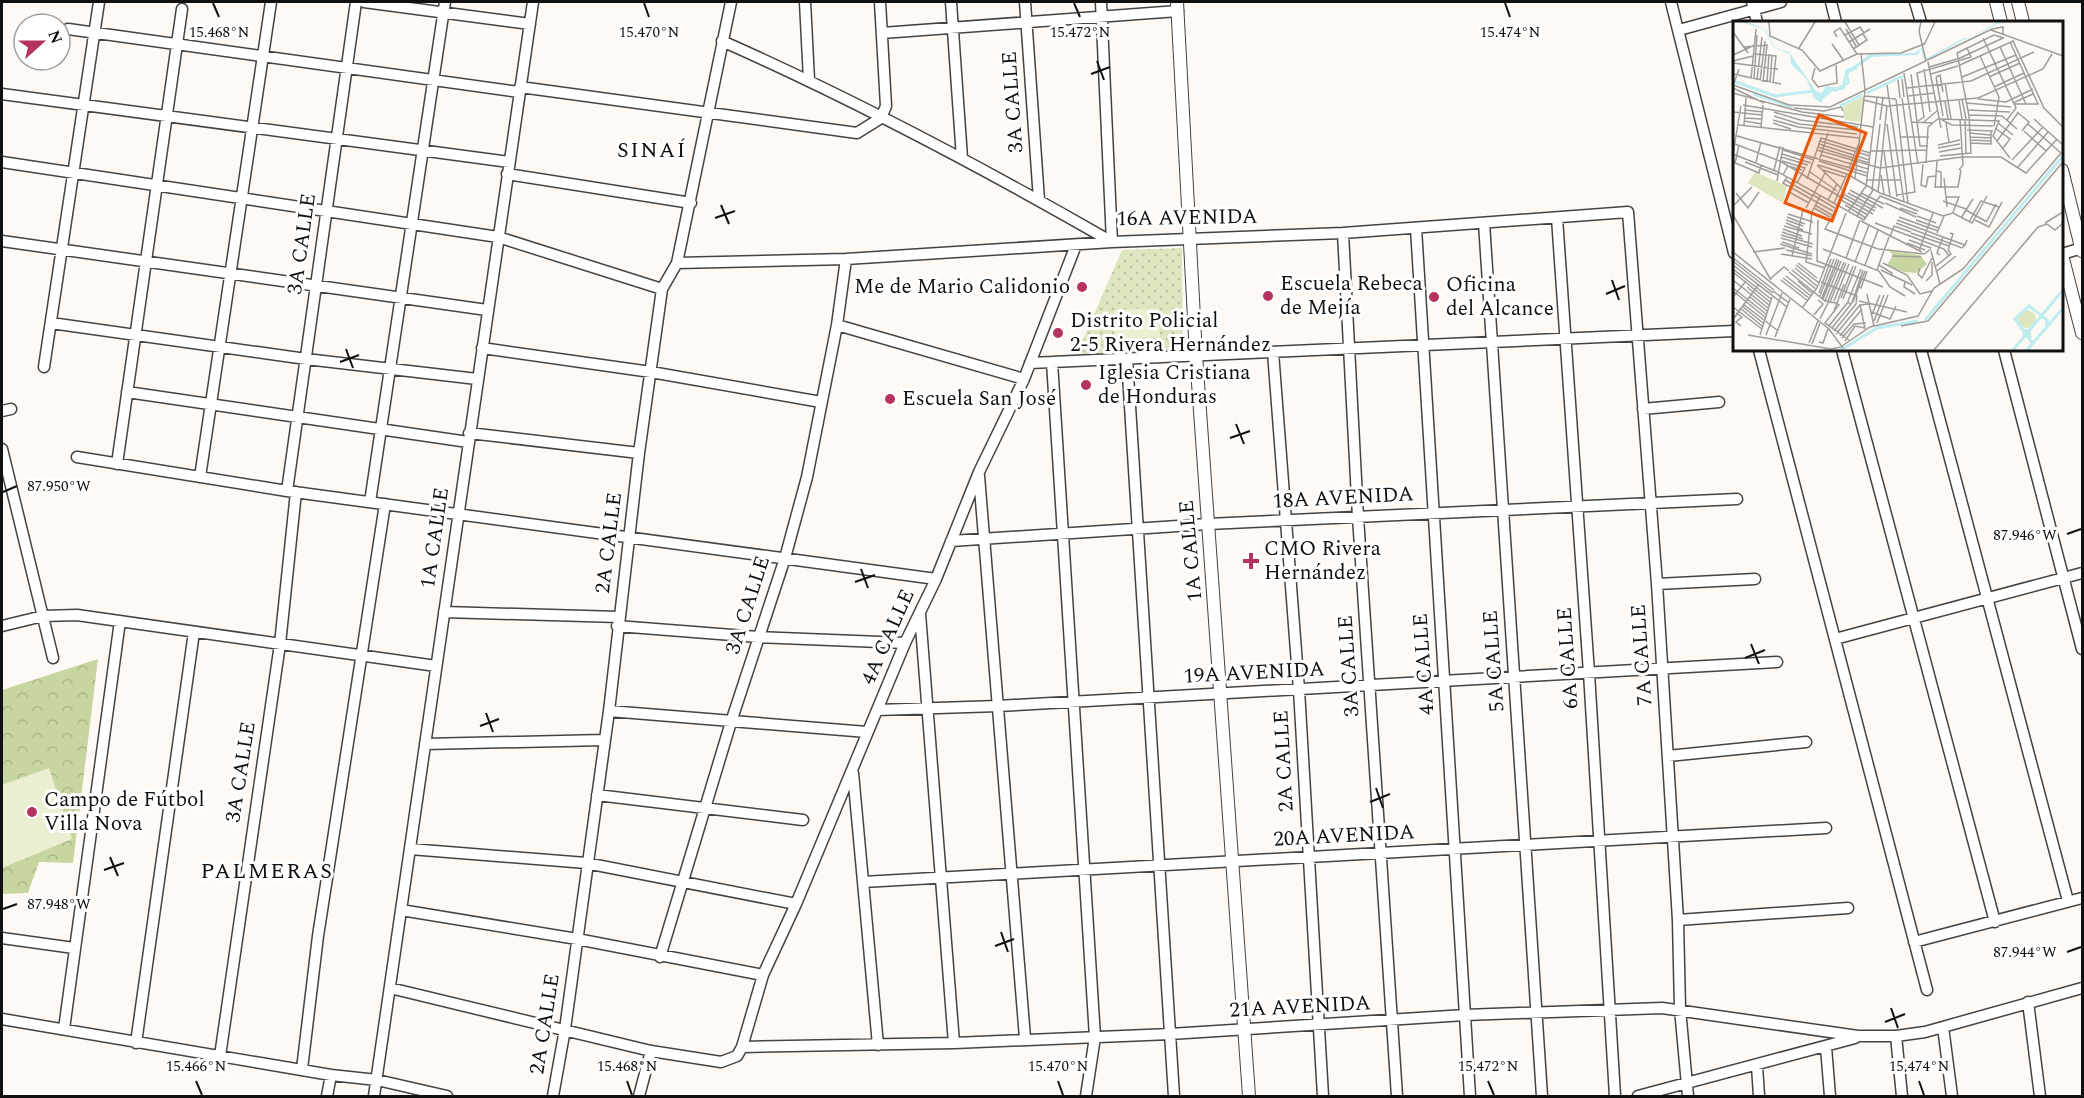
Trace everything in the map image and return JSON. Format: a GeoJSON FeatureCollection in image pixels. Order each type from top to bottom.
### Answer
{"type":"FeatureCollection","features":[{"type":"Feature","properties":{"kind":"street"},"geometry":{"type":"LineString","coordinates":[[44,367],[99,2]]}},
{"type":"Feature","properties":{"kind":"street"},"geometry":{"type":"LineString","coordinates":[[200,477],[271,2]]}},
{"type":"Feature","properties":{"kind":"street","name":"3A CALLE"},"geometry":{"type":"LineString","coordinates":[[220,1056],[280,644],[297,417],[356,2]]}},
{"type":"Feature","properties":{"kind":"street"},"geometry":{"type":"LineString","coordinates":[[364,2],[444,7],[530,24]]}},
{"type":"Feature","properties":{"kind":"street","name":"1A CALLE"},"geometry":{"type":"LineString","coordinates":[[374,1096],[533,2]]}},
{"type":"Feature","properties":{"kind":"street","name":"2A CALLE"},"geometry":{"type":"LineString","coordinates":[[553,1096],[565,1029],[586,863],[609,711],[639,453],[662,289],[677,263],[731,2]]}},
{"type":"Feature","properties":{"kind":"street"},"geometry":{"type":"LineString","coordinates":[[804,2],[809,80]]}},
{"type":"Feature","properties":{"kind":"street"},"geometry":{"type":"LineString","coordinates":[[72,30],[433,80],[857,133],[881,118],[886,106],[880,2]]}},
{"type":"Feature","properties":{"kind":"street"},"geometry":{"type":"LineString","coordinates":[[951,2],[962,158]]}},
{"type":"Feature","properties":{"kind":"street","name":"3A CALLE"},"geometry":{"type":"LineString","coordinates":[[1025,2],[1039,200]]}},
{"type":"Feature","properties":{"kind":"street"},"geometry":{"type":"LineString","coordinates":[[677,263],[846,259],[1112,242],[1101,2]]}},
{"type":"Feature","properties":{"kind":"street"},"geometry":{"type":"LineString","coordinates":[[1671,2],[1733,249]]}},
{"type":"Feature","properties":{"kind":"street"},"geometry":{"type":"LineString","coordinates":[[1679,30],[1753,5],[1781,2]]}},
{"type":"Feature","properties":{"kind":"street"},"geometry":{"type":"LineString","coordinates":[[1830,2],[1836,21]]}},
{"type":"Feature","properties":{"kind":"street"},"geometry":{"type":"LineString","coordinates":[[1915,2],[1921,21]]}},
{"type":"Feature","properties":{"kind":"street"},"geometry":{"type":"LineString","coordinates":[[1996,2],[2001,21]]}},
{"type":"Feature","properties":{"kind":"street"},"geometry":{"type":"LineString","coordinates":[[2018,2],[2023,21]]}},
{"type":"Feature","properties":{"kind":"street"},"geometry":{"type":"LineString","coordinates":[[1753,5],[1757,21]]}},
{"type":"Feature","properties":{"kind":"street"},"geometry":{"type":"LineString","coordinates":[[882,33],[1102,16],[1178,6]]}},
{"type":"Feature","properties":{"kind":"street","name":"1A CALLE"},"geometry":{"type":"LineString","coordinates":[[1178,6],[1196,356],[1249,1096]]}},
{"type":"Feature","properties":{"kind":"street"},"geometry":{"type":"LineString","coordinates":[[370,502],[444,7]]}},
{"type":"Feature","properties":{"kind":"street"},"geometry":{"type":"LineString","coordinates":[[117,464],[182,9]]}},
{"type":"Feature","properties":{"kind":"street","name":"16A AVENIDA"},"geometry":{"type":"LineString","coordinates":[[722,41],[809,80],[962,158],[1112,242],[1343,233],[1628,212]]}},
{"type":"Feature","properties":{"kind":"street"},"geometry":{"type":"LineString","coordinates":[[2,94],[509,162]]}},
{"type":"Feature","properties":{"kind":"street"},"geometry":{"type":"LineString","coordinates":[[2,162],[498,237],[662,289]]}},
{"type":"Feature","properties":{"kind":"street"},"geometry":{"type":"LineString","coordinates":[[507,174],[691,203]]}},
{"type":"Feature","properties":{"kind":"street"},"geometry":{"type":"LineString","coordinates":[[2063,178],[2082,249],[2063,254]]}},
{"type":"Feature","properties":{"kind":"street","name":"7A CALLE"},"geometry":{"type":"LineString","coordinates":[[1628,212],[1657,584],[1678,920],[1680,1009],[1688,1096]]}},
{"type":"Feature","properties":{"kind":"street","name":"6A CALLE"},"geometry":{"type":"LineString","coordinates":[[1557,218],[1589,673],[1615,1096]]}},
{"type":"Feature","properties":{"kind":"street","name":"5A CALLE"},"geometry":{"type":"LineString","coordinates":[[1484,223],[1542,1096]]}},
{"type":"Feature","properties":{"kind":"street","name":"4A CALLE"},"geometry":{"type":"LineString","coordinates":[[1416,228],[1470,1096]]}},
{"type":"Feature","properties":{"kind":"street","name":"3A CALLE"},"geometry":{"type":"LineString","coordinates":[[1343,233],[1358,517],[1397,1096]]}},
{"type":"Feature","properties":{"kind":"street"},"geometry":{"type":"LineString","coordinates":[[2,241],[488,310]]}},
{"type":"Feature","properties":{"kind":"street","name":"4A CALLE"},"geometry":{"type":"LineString","coordinates":[[742,1047],[763,975],[796,904],[867,732],[936,579],[979,472],[1024,379],[1076,245]]}},
{"type":"Feature","properties":{"kind":"street","name":"3A CALLE"},"geometry":{"type":"LineString","coordinates":[[660,957],[731,722],[785,558],[807,477],[837,325],[846,259]]}},
{"type":"Feature","properties":{"kind":"street"},"geometry":{"type":"LineString","coordinates":[[2063,262],[2082,333]]}},
{"type":"Feature","properties":{"kind":"street"},"geometry":{"type":"LineString","coordinates":[[51,323],[306,359],[477,379]]}},
{"type":"Feature","properties":{"kind":"street"},"geometry":{"type":"LineString","coordinates":[[837,325],[1024,379]]}},
{"type":"Feature","properties":{"kind":"street"},"geometry":{"type":"LineString","coordinates":[[1030,363],[1733,330]]}},
{"type":"Feature","properties":{"kind":"street"},"geometry":{"type":"LineString","coordinates":[[482,348],[651,372],[821,402]]}},
{"type":"Feature","properties":{"kind":"street"},"geometry":{"type":"LineString","coordinates":[[1759,351],[1926,990]]}},
{"type":"Feature","properties":{"kind":"street"},"geometry":{"type":"LineString","coordinates":[[1842,351],[1995,922]]}},
{"type":"Feature","properties":{"kind":"street"},"geometry":{"type":"LineString","coordinates":[[1921,351],[2068,901]]}},
{"type":"Feature","properties":{"kind":"street"},"geometry":{"type":"LineString","coordinates":[[2004,351],[2082,649]]}},
{"type":"Feature","properties":{"kind":"street","name":"2A CALLE"},"geometry":{"type":"LineString","coordinates":[[1273,352],[1299,690],[1323,1096]]}},
{"type":"Feature","properties":{"kind":"street"},"geometry":{"type":"LineString","coordinates":[[1127,359],[1136,529],[1174,1096]]}},
{"type":"Feature","properties":{"kind":"street"},"geometry":{"type":"LineString","coordinates":[[1052,362],[1095,1037],[1086,1096]]}},
{"type":"Feature","properties":{"kind":"street"},"geometry":{"type":"LineString","coordinates":[[127,392],[381,429],[639,453]]}},
{"type":"Feature","properties":{"kind":"street"},"geometry":{"type":"LineString","coordinates":[[1643,410],[1719,402]]}},
{"type":"Feature","properties":{"kind":"street"},"geometry":{"type":"LineString","coordinates":[[2,449],[52,658]]}},
{"type":"Feature","properties":{"kind":"street"},"geometry":{"type":"LineString","coordinates":[[78,458],[291,492],[936,579]]}},
{"type":"Feature","properties":{"kind":"street"},"geometry":{"type":"LineString","coordinates":[[979,472],[1025,1038]]}},
{"type":"Feature","properties":{"kind":"street","name":"18A AVENIDA"},"geometry":{"type":"LineString","coordinates":[[951,541],[1208,524],[1737,500]]}},
{"type":"Feature","properties":{"kind":"street"},"geometry":{"type":"LineString","coordinates":[[302,1069],[318,936],[385,504]]}},
{"type":"Feature","properties":{"kind":"street"},"geometry":{"type":"LineString","coordinates":[[1835,639],[2082,573]]}},
{"type":"Feature","properties":{"kind":"street"},"geometry":{"type":"LineString","coordinates":[[1657,584],[1755,579]]}},
{"type":"Feature","properties":{"kind":"street"},"geometry":{"type":"LineString","coordinates":[[444,612],[618,622],[758,637],[906,643]]}},
{"type":"Feature","properties":{"kind":"street"},"geometry":{"type":"LineString","coordinates":[[920,614],[954,1043]]}},
{"type":"Feature","properties":{"kind":"street"},"geometry":{"type":"LineString","coordinates":[[2,626],[43,616],[77,615],[436,666]]}},
{"type":"Feature","properties":{"kind":"street"},"geometry":{"type":"LineString","coordinates":[[64,1029],[120,621]]}},
{"type":"Feature","properties":{"kind":"street"},"geometry":{"type":"LineString","coordinates":[[136,1042],[194,632]]}},
{"type":"Feature","properties":{"kind":"street","name":"19A AVENIDA"},"geometry":{"type":"LineString","coordinates":[[877,710],[1299,690],[1777,662]]}},
{"type":"Feature","properties":{"kind":"street"},"geometry":{"type":"LineString","coordinates":[[609,711],[867,732]]}},
{"type":"Feature","properties":{"kind":"street"},"geometry":{"type":"LineString","coordinates":[[425,744],[604,740]]}},
{"type":"Feature","properties":{"kind":"street"},"geometry":{"type":"LineString","coordinates":[[1668,756],[1806,742]]}},
{"type":"Feature","properties":{"kind":"street"},"geometry":{"type":"LineString","coordinates":[[852,770],[878,1045]]}},
{"type":"Feature","properties":{"kind":"street"},"geometry":{"type":"LineString","coordinates":[[597,795],[803,820]]}},
{"type":"Feature","properties":{"kind":"street","name":"20A AVENIDA"},"geometry":{"type":"LineString","coordinates":[[863,882],[1827,828]]}},
{"type":"Feature","properties":{"kind":"street"},"geometry":{"type":"LineString","coordinates":[[410,849],[586,863],[682,884],[796,904]]}},
{"type":"Feature","properties":{"kind":"street"},"geometry":{"type":"LineString","coordinates":[[1914,942],[2082,898]]}},
{"type":"Feature","properties":{"kind":"street"},"geometry":{"type":"LineString","coordinates":[[1678,920],[1848,908]]}},
{"type":"Feature","properties":{"kind":"street"},"geometry":{"type":"LineString","coordinates":[[401,910],[577,939],[660,957],[763,975]]}},
{"type":"Feature","properties":{"kind":"street"},"geometry":{"type":"LineString","coordinates":[[2,938],[74,948]]}},
{"type":"Feature","properties":{"kind":"street"},"geometry":{"type":"LineString","coordinates":[[390,988],[651,1051],[721,1062],[737,1056],[742,1047]]}},
{"type":"Feature","properties":{"kind":"street"},"geometry":{"type":"LineString","coordinates":[[1638,1096],[1826,1047],[1858,1036],[1896,1036],[1943,1027],[2082,988]]}},
{"type":"Feature","properties":{"kind":"street"},"geometry":{"type":"LineString","coordinates":[[2028,1002],[2040,1096]]}},
{"type":"Feature","properties":{"kind":"street","name":"21A AVENIDA"},"geometry":{"type":"LineString","coordinates":[[742,1047],[954,1043],[1025,1038],[1170,1034],[1465,1015],[1610,1009],[1680,1009],[1858,1036]]}},
{"type":"Feature","properties":{"kind":"street"},"geometry":{"type":"LineString","coordinates":[[2,1019],[331,1075],[377,1080],[447,1096]]}},
{"type":"Feature","properties":{"kind":"street"},"geometry":{"type":"LineString","coordinates":[[1943,1027],[1952,1096]]}},
{"type":"Feature","properties":{"kind":"street"},"geometry":{"type":"LineString","coordinates":[[1896,1036],[1902,1096]]}},
{"type":"Feature","properties":{"kind":"street"},"geometry":{"type":"LineString","coordinates":[[1826,1047],[1830,1096]]}},
{"type":"Feature","properties":{"kind":"street"},"geometry":{"type":"LineString","coordinates":[[639,1096],[651,1051]]}},
{"type":"Feature","properties":{"kind":"street"},"geometry":{"type":"LineString","coordinates":[[1756,1066],[1759,1096]]}},
{"type":"Feature","properties":{"kind":"street"},"geometry":{"type":"LineString","coordinates":[[327,1096],[331,1075]]}},
{"type":"Feature","properties":{"kind":"green space"},"geometry":{"type":"Polygon","coordinates":[[[1182,248],[1183,337],[1176,345],[1167,350],[1075,358],[1122,250],[1182,248]]]}},
{"type":"Feature","properties":{"kind":"green space"},"geometry":{"type":"Polygon","coordinates":[[[1159,308],[1160,337],[1115,339],[1114,310],[1159,308]]]}},
{"type":"Feature","properties":{"kind":"green space"},"geometry":{"type":"Polygon","coordinates":[[[98,659],[73,863],[39,862],[28,893],[2,894],[2,690],[98,659]]]}},
{"type":"Feature","properties":{"kind":"green space","name":"Campo de Fútbol Villa Nova"},"geometry":{"type":"Polygon","coordinates":[[[49,768],[72,839],[2,868],[2,785],[49,768]]]}},
{"type":"Feature","properties":{"kind":"place","name":"Me de Mario Calidonio"},"geometry":{"type":"Point","coordinates":[1082,287]}},
{"type":"Feature","properties":{"kind":"place","name":"Escuela Rebeca de Mejía"},"geometry":{"type":"Point","coordinates":[1268,296]}},
{"type":"Feature","properties":{"kind":"place","name":"Oficina del Alcance"},"geometry":{"type":"Point","coordinates":[1434,297]}},
{"type":"Feature","properties":{"kind":"place","name":"Distrito Policial 2-5 Rivera Hernández"},"geometry":{"type":"Point","coordinates":[1058,333]}},
{"type":"Feature","properties":{"kind":"place","name":"Iglesia Cristiana de Honduras"},"geometry":{"type":"Point","coordinates":[1086,385]}},
{"type":"Feature","properties":{"kind":"place","name":"Escuela San José"},"geometry":{"type":"Point","coordinates":[890,399]}},
{"type":"Feature","properties":{"kind":"place","name":"CMO Rivera Hernández"},"geometry":{"type":"Point","coordinates":[1251,561]}},
{"type":"Feature","properties":{"kind":"place","name":"Campo de Fútbol Villa Nova"},"geometry":{"type":"Point","coordinates":[32,812]}},
{"type":"Feature","properties":{"kind":"district","name":"SINAÍ"},"geometry":{"type":"Point","coordinates":[652,150]}},
{"type":"Feature","properties":{"kind":"district","name":"PALMERAS"},"geometry":{"type":"Point","coordinates":[267,871]}}]}
